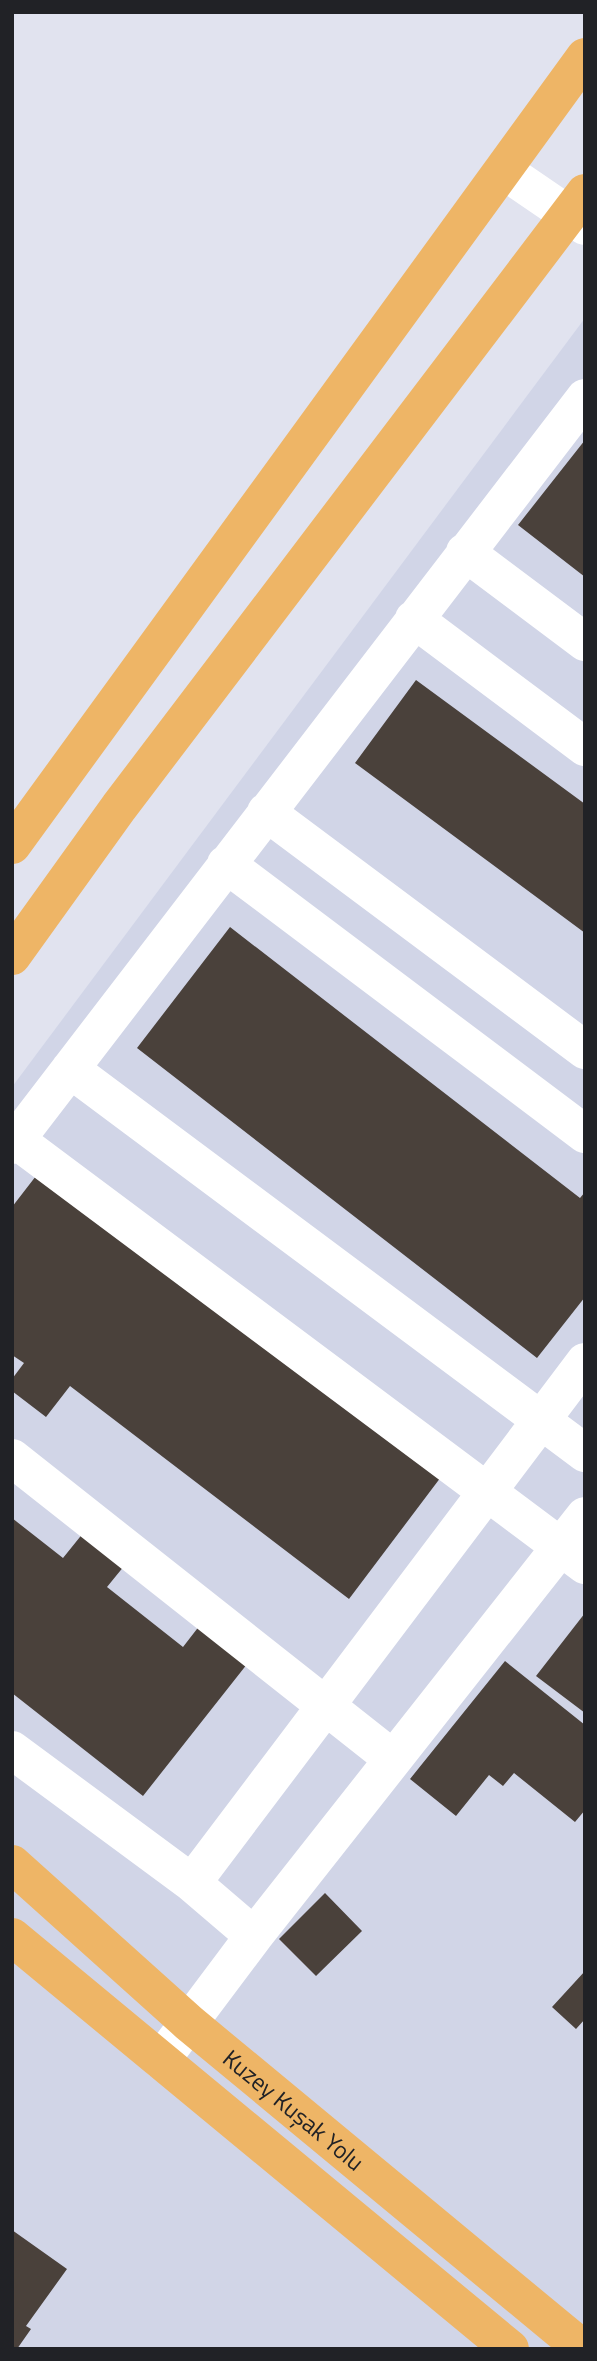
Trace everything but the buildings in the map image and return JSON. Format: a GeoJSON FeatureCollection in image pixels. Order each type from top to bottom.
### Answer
{"type":"FeatureCollection","features":[{"type":"Feature","properties":{"kind":"main road"},"geometry":{"type":"LineString","coordinates":[[12,845],[585,57]]}},
{"type":"Feature","properties":{"kind":"main road"},"geometry":{"type":"LineString","coordinates":[[12,956],[118,807],[579,211]]}},
{"type":"Feature","properties":{"kind":"main road","name":"Kuzey Kuşak Yolu"},"geometry":{"type":"LineString","coordinates":[[12,1864],[189,2023],[583,2349]]}},
{"type":"Feature","properties":{"kind":"main road","name":"Kuzey Kuşak Yolu"},"geometry":{"type":"LineString","coordinates":[[12,1937],[510,2349]]}},
{"type":"Feature","properties":{"kind":"street"},"geometry":{"type":"LineString","coordinates":[[503,170],[579,211]]}},
{"type":"Feature","properties":{"kind":"street"},"geometry":{"type":"LineString","coordinates":[[573,1556],[14,1142],[585,398]]}},
{"type":"Feature","properties":{"kind":"street"},"geometry":{"type":"LineString","coordinates":[[465,552],[585,642]]}},
{"type":"Feature","properties":{"kind":"street"},"geometry":{"type":"LineString","coordinates":[[414,619],[585,747]]}},
{"type":"Feature","properties":{"kind":"street"},"geometry":{"type":"LineString","coordinates":[[266,812],[585,1050]]}},
{"type":"Feature","properties":{"kind":"street"},"geometry":{"type":"LineString","coordinates":[[226,864],[585,1134]]}},
{"type":"Feature","properties":{"kind":"street"},"geometry":{"type":"LineString","coordinates":[[70,1069],[585,1453]]}},
{"type":"Feature","properties":{"kind":"street"},"geometry":{"type":"LineString","coordinates":[[192,1883],[585,1362]]}},
{"type":"Feature","properties":{"kind":"street"},"geometry":{"type":"LineString","coordinates":[[12,1458],[393,1759]]}},
{"type":"Feature","properties":{"kind":"street"},"geometry":{"type":"LineString","coordinates":[[161,2060],[393,1759],[573,1556],[585,1516]]}},
{"type":"Feature","properties":{"kind":"street"},"geometry":{"type":"LineString","coordinates":[[12,1750],[192,1883],[254,1936]]}},
{"type":"Feature","properties":{"kind":"shaded area"},"geometry":{"type":"Polygon","coordinates":[[[585,318],[585,2349],[12,2349],[12,1087],[585,318]]]}}]}
